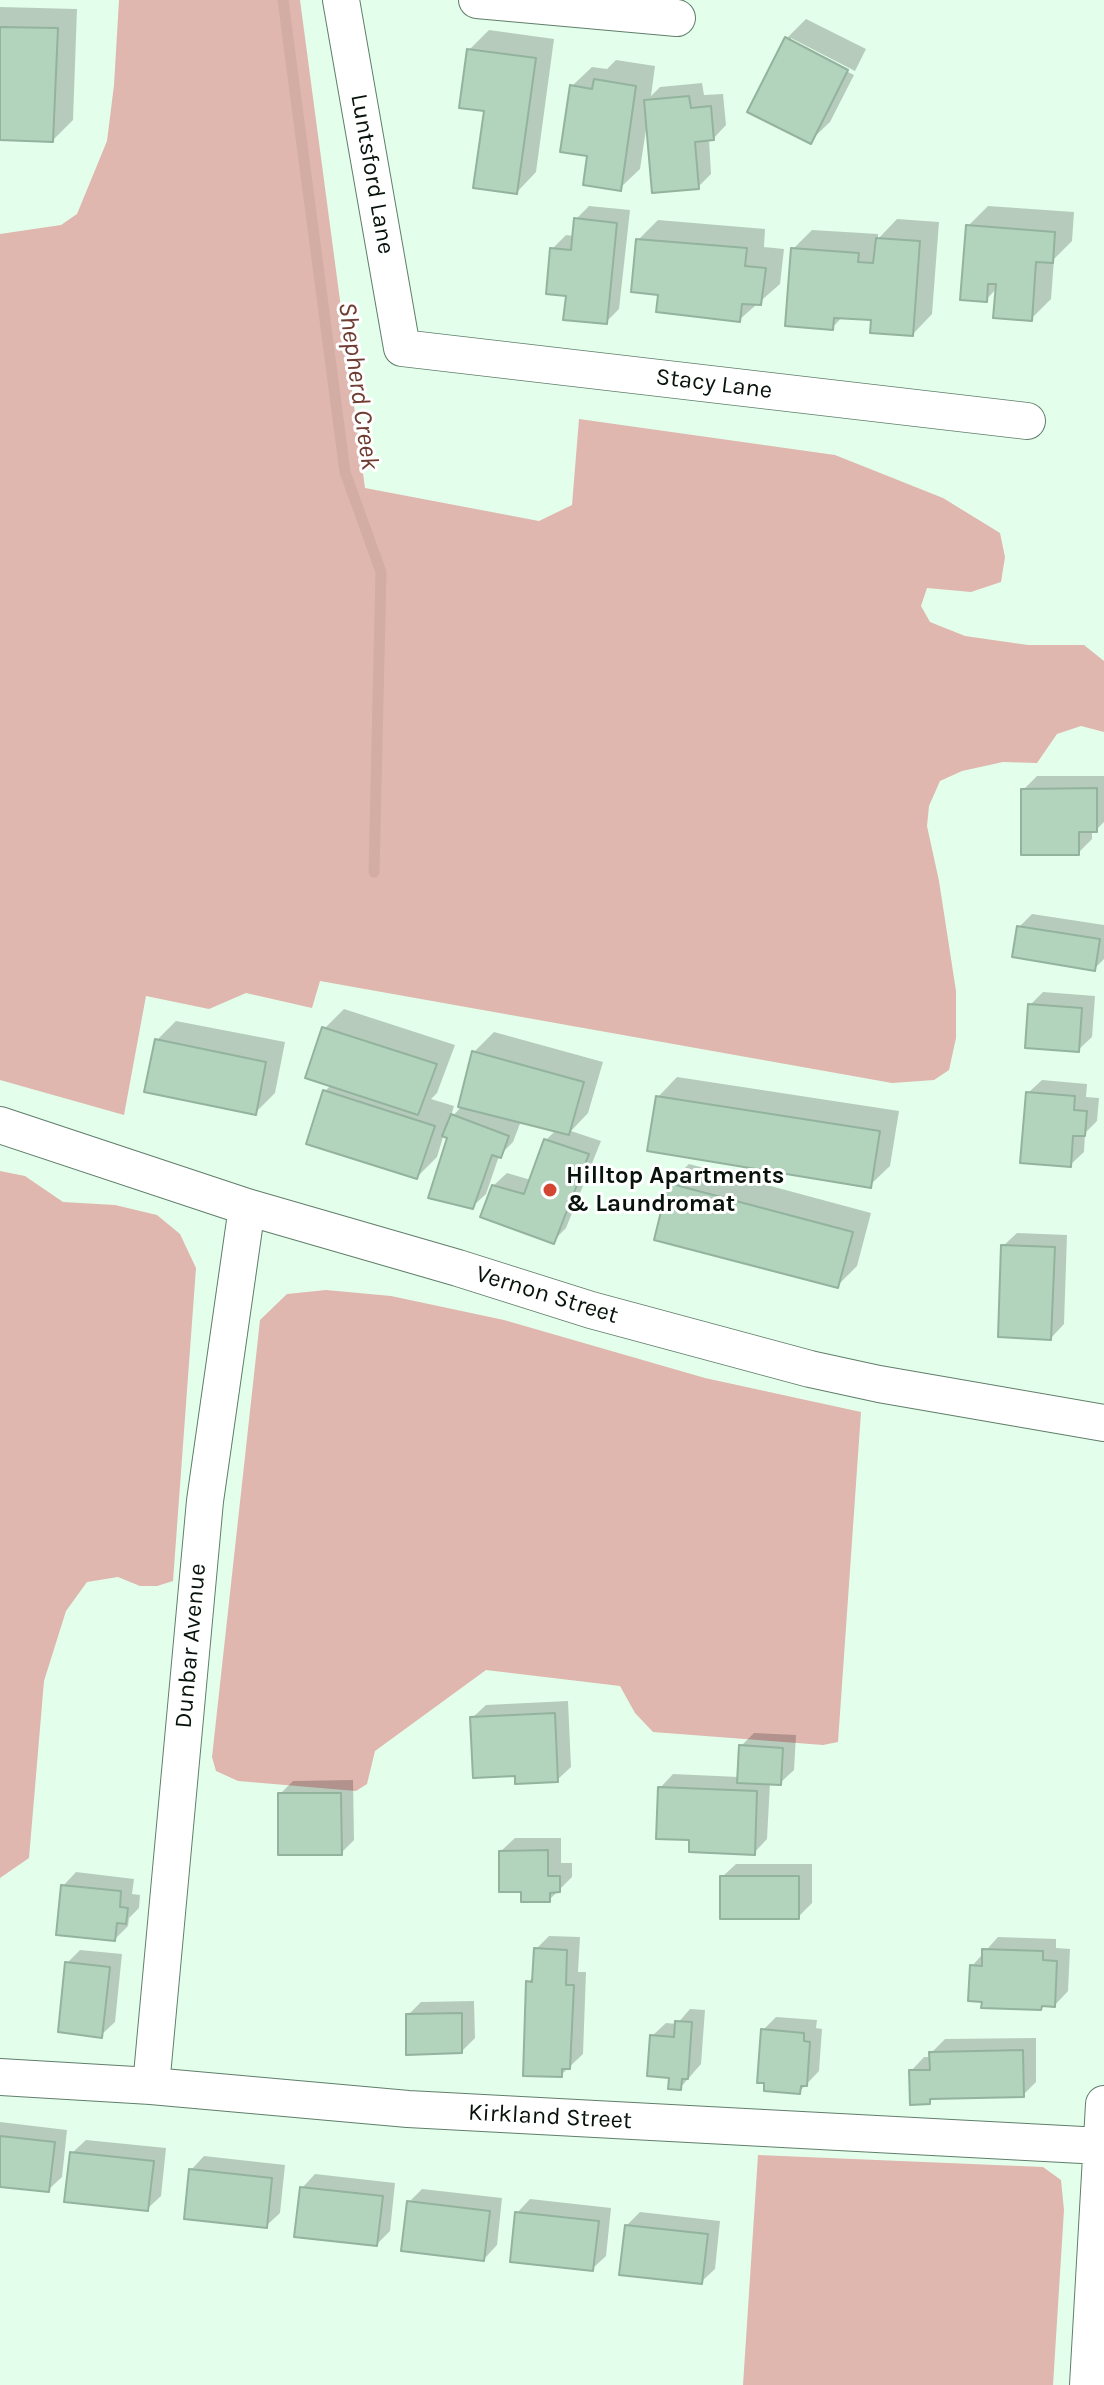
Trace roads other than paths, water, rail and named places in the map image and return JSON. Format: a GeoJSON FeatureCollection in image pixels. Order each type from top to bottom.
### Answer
{"type":"FeatureCollection","features":[{"type":"Feature","properties":{"kind":"street","name":"Luntsford Lane"},"geometry":{"type":"LineString","coordinates":[[341,0],[402,348]]}},
{"type":"Feature","properties":{"kind":"street"},"geometry":{"type":"LineString","coordinates":[[477,0],[677,18]]}},
{"type":"Feature","properties":{"kind":"street","name":"Stacy Lane"},"geometry":{"type":"LineString","coordinates":[[402,348],[1027,421]]}},
{"type":"Feature","properties":{"kind":"street","name":"Vernon Street"},"geometry":{"type":"LineString","coordinates":[[0,1125],[247,1207],[591,1310],[810,1369],[1104,1423]]}},
{"type":"Feature","properties":{"kind":"street","name":"Dunbar Avenue"},"geometry":{"type":"LineString","coordinates":[[151,2086],[205,1501],[247,1207]]}},
{"type":"Feature","properties":{"kind":"street","name":"Kirkland Street"},"geometry":{"type":"LineString","coordinates":[[0,2077],[151,2086],[408,2109],[1101,2146]]}},
{"type":"Feature","properties":{"kind":"street"},"geometry":{"type":"LineString","coordinates":[[1088,2385],[1104,2104]]}},
{"type":"Feature","properties":{"kind":"waterway","name":"Shepherd Creek"},"geometry":{"type":"LineString","coordinates":[[283,0],[345,472],[381,572],[374,872]]}},
{"type":"Feature","properties":{"kind":"place","name":"Hilltop Apartments & Laundromat"},"geometry":{"type":"Point","coordinates":[550,1190]}}]}
